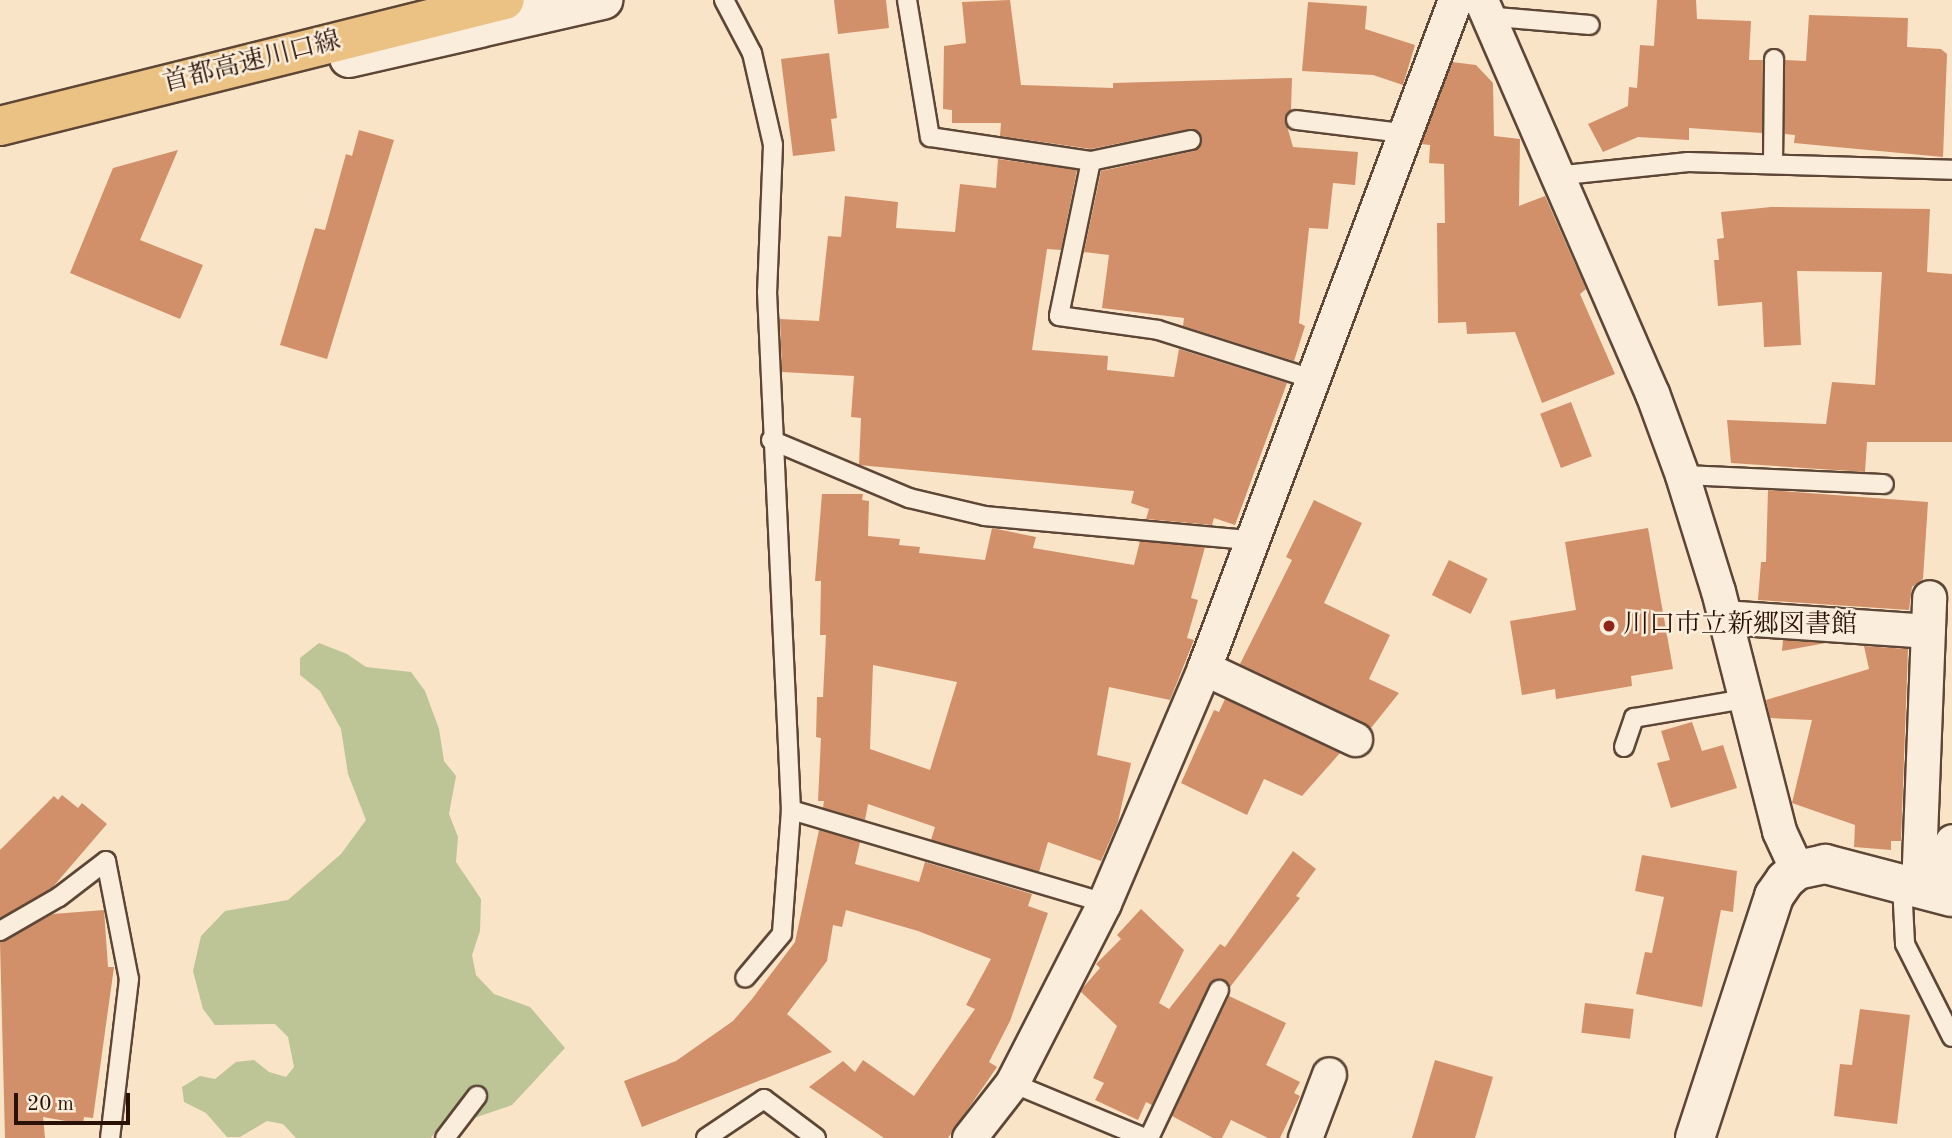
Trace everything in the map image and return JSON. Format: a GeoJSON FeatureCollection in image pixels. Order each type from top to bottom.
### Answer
{"type":"FeatureCollection","features":[{"type":"Feature","properties":{"kind":"highway"},"geometry":{"type":"LineString","coordinates":[[438,16],[485,0]]}},
{"type":"Feature","properties":{"kind":"highway","name":"首都高速川口線"},"geometry":{"type":"LineString","coordinates":[[0,126],[505,0]]}},
{"type":"Feature","properties":{"kind":"main road"},"geometry":{"type":"LineString","coordinates":[[0,141],[603,0]]}},
{"type":"Feature","properties":{"kind":"main road"},"geometry":{"type":"LineString","coordinates":[[1695,1138],[1774,896],[1797,870],[1825,864],[1926,891]]}},
{"type":"Feature","properties":{"kind":"street"},"geometry":{"type":"LineString","coordinates":[[974,1136],[1012,1083],[1104,903],[1204,668],[1309,378],[1455,0]]}},
{"type":"Feature","properties":{"kind":"street"},"geometry":{"type":"LineString","coordinates":[[1483,8],[1652,393],[1682,475],[1724,617],[1779,831],[1797,870]]}},
{"type":"Feature","properties":{"kind":"street"},"geometry":{"type":"LineString","coordinates":[[1926,891],[1929,597]]}},
{"type":"Feature","properties":{"kind":"street"},"geometry":{"type":"LineString","coordinates":[[1724,617],[1928,631]]}},
{"type":"Feature","properties":{"kind":"street"},"geometry":{"type":"LineString","coordinates":[[1204,668],[1355,739]]}},
{"type":"Feature","properties":{"kind":"street"},"geometry":{"type":"LineString","coordinates":[[1926,891],[1952,841]]}},
{"type":"Feature","properties":{"kind":"street"},"geometry":{"type":"LineString","coordinates":[[1304,1138],[1329,1074]]}},
{"type":"Feature","properties":{"kind":"lane"},"geometry":{"type":"LineString","coordinates":[[724,0],[752,53],[773,145],[767,292],[771,440],[791,810],[782,934],[745,978]]}},
{"type":"Feature","properties":{"kind":"lane"},"geometry":{"type":"LineString","coordinates":[[907,0],[930,137],[1091,161],[1191,140]]}},
{"type":"Feature","properties":{"kind":"lane"},"geometry":{"type":"LineString","coordinates":[[1483,8],[1590,25]]}},
{"type":"Feature","properties":{"kind":"lane"},"geometry":{"type":"LineString","coordinates":[[1773,163],[1774,59]]}},
{"type":"Feature","properties":{"kind":"lane"},"geometry":{"type":"LineString","coordinates":[[1296,120],[1402,133]]}},
{"type":"Feature","properties":{"kind":"lane"},"geometry":{"type":"LineString","coordinates":[[1091,161],[1059,316],[1158,330],[1309,378]]}},
{"type":"Feature","properties":{"kind":"lane"},"geometry":{"type":"LineString","coordinates":[[1555,176],[1688,162],[1952,170]]}},
{"type":"Feature","properties":{"kind":"lane"},"geometry":{"type":"LineString","coordinates":[[771,440],[909,498],[985,516],[1251,540]]}},
{"type":"Feature","properties":{"kind":"lane"},"geometry":{"type":"LineString","coordinates":[[1682,475],[1884,484]]}},
{"type":"Feature","properties":{"kind":"lane"},"geometry":{"type":"LineString","coordinates":[[1624,747],[1634,718],[1745,699]]}},
{"type":"Feature","properties":{"kind":"lane"},"geometry":{"type":"LineString","coordinates":[[791,810],[1104,903]]}},
{"type":"Feature","properties":{"kind":"lane"},"geometry":{"type":"LineString","coordinates":[[0,931],[59,897],[106,861],[129,979],[110,1138]]}},
{"type":"Feature","properties":{"kind":"lane"},"geometry":{"type":"LineString","coordinates":[[1926,891],[1905,944],[1952,1037]]}},
{"type":"Feature","properties":{"kind":"lane"},"geometry":{"type":"LineString","coordinates":[[1012,1083],[1147,1138],[1219,990]]}},
{"type":"Feature","properties":{"kind":"lane"},"geometry":{"type":"LineString","coordinates":[[445,1138],[477,1096]]}},
{"type":"Feature","properties":{"kind":"lane"},"geometry":{"type":"LineString","coordinates":[[706,1138],[764,1099],[816,1138]]}},
{"type":"Feature","properties":{"kind":"green space"},"geometry":{"type":"Polygon","coordinates":[[[319,643],[347,654],[366,667],[411,672],[425,691],[439,729],[444,761],[456,776],[449,814],[458,837],[456,862],[481,899],[480,931],[472,955],[476,975],[494,994],[530,1007],[565,1048],[512,1105],[436,1131],[431,1138],[296,1138],[283,1124],[267,1121],[240,1137],[227,1137],[206,1113],[184,1102],[182,1087],[200,1076],[215,1079],[236,1062],[254,1060],[269,1072],[286,1077],[294,1067],[288,1037],[275,1024],[215,1025],[203,1009],[193,971],[201,936],[225,911],[288,900],[341,854],[366,820],[348,774],[341,729],[320,691],[300,675],[300,658],[319,643]]]}},
{"type":"Feature","properties":{"kind":"building"},"geometry":{"type":"Polygon","coordinates":[[[834,0],[886,0],[889,28],[838,34],[834,0]]]}},
{"type":"Feature","properties":{"kind":"building"},"geometry":{"type":"Polygon","coordinates":[[[1010,0],[1021,85],[1113,88],[1113,83],[1292,78],[1291,110],[1285,119],[1293,147],[1358,152],[1355,185],[1333,183],[1328,229],[1309,228],[1299,323],[1305,326],[1294,361],[1183,326],[1184,318],[1102,308],[1109,255],[1084,252],[1101,171],[1194,151],[1202,143],[1199,132],[1189,129],[1091,149],[1000,136],[1001,123],[952,123],[952,110],[943,109],[944,46],[966,43],[962,2],[1010,0]]]}},
{"type":"Feature","properties":{"kind":"building"},"geometry":{"type":"Polygon","coordinates":[[[1657,0],[1696,0],[1697,19],[1751,21],[1749,60],[1763,60],[1762,133],[1689,128],[1689,140],[1638,137],[1603,152],[1588,124],[1628,106],[1629,87],[1637,88],[1640,45],[1654,46],[1657,0]]]}},
{"type":"Feature","properties":{"kind":"building"},"geometry":{"type":"Polygon","coordinates":[[[1308,2],[1367,6],[1365,29],[1415,45],[1403,85],[1373,75],[1302,71],[1308,2]]]}},
{"type":"Feature","properties":{"kind":"building"},"geometry":{"type":"Polygon","coordinates":[[[1809,15],[1908,18],[1907,47],[1941,49],[1947,54],[1943,157],[1794,143],[1795,135],[1785,134],[1785,60],[1806,61],[1809,15]]]}},
{"type":"Feature","properties":{"kind":"building"},"geometry":{"type":"Polygon","coordinates":[[[829,53],[837,118],[831,119],[835,151],[793,156],[781,59],[829,53]]]}},
{"type":"Feature","properties":{"kind":"building"},"geometry":{"type":"Polygon","coordinates":[[[1452,62],[1476,65],[1493,83],[1494,136],[1520,139],[1519,206],[1545,196],[1586,289],[1580,294],[1615,374],[1542,403],[1515,332],[1467,334],[1466,322],[1438,323],[1437,223],[1445,223],[1444,164],[1429,163],[1430,145],[1421,144],[1452,62]]]}},
{"type":"Feature","properties":{"kind":"building"},"geometry":{"type":"Polygon","coordinates":[[[359,130],[394,140],[327,359],[280,345],[315,228],[325,230],[346,154],[352,156],[359,130]]]}},
{"type":"Feature","properties":{"kind":"building"},"geometry":{"type":"Polygon","coordinates":[[[178,150],[140,240],[203,265],[180,319],[70,273],[113,168],[178,150]]]}},
{"type":"Feature","properties":{"kind":"building"},"geometry":{"type":"Polygon","coordinates":[[[998,159],[1077,170],[1061,250],[1047,249],[1032,350],[1108,356],[1107,370],[1174,377],[1179,349],[1287,383],[1235,525],[1214,518],[1212,525],[1146,519],[1149,509],[1131,503],[1134,491],[859,465],[861,418],[851,417],[854,376],[782,372],[780,319],[819,321],[828,236],[841,237],[845,196],[898,202],[896,228],[955,232],[960,184],[996,188],[998,159]]]}},
{"type":"Feature","properties":{"kind":"building"},"geometry":{"type":"Polygon","coordinates":[[[1771,207],[1930,209],[1927,272],[1952,274],[1952,442],[1867,442],[1865,472],[1731,463],[1727,420],[1826,424],[1832,382],[1875,385],[1882,272],[1797,271],[1801,345],[1764,347],[1762,302],[1718,306],[1714,260],[1719,260],[1717,239],[1724,238],[1721,212],[1771,207]]]}},
{"type":"Feature","properties":{"kind":"building"},"geometry":{"type":"Polygon","coordinates":[[[1571,402],[1592,456],[1561,468],[1540,414],[1571,402]]]}},
{"type":"Feature","properties":{"kind":"building"},"geometry":{"type":"Polygon","coordinates":[[[1768,490],[1928,502],[1923,579],[1912,587],[1909,610],[1758,600],[1761,562],[1766,562],[1768,490]]]}},
{"type":"Feature","properties":{"kind":"building"},"geometry":{"type":"Polygon","coordinates":[[[822,494],[863,494],[862,500],[869,501],[868,536],[900,539],[899,545],[920,547],[919,553],[985,560],[992,528],[1036,537],[1033,548],[1134,565],[1140,541],[1205,547],[1191,598],[1198,600],[1187,638],[1194,640],[1170,700],[1109,687],[1097,755],[1131,763],[1118,822],[1101,861],[1048,842],[1039,872],[931,840],[935,827],[868,804],[865,820],[823,808],[824,801],[818,801],[821,738],[816,737],[817,697],[823,697],[826,635],[820,635],[821,581],[815,581],[822,494]],[[873,665],[870,749],[930,770],[957,682],[873,665]]]}},
{"type":"Feature","properties":{"kind":"building"},"geometry":{"type":"Polygon","coordinates":[[[1314,500],[1362,523],[1324,603],[1390,635],[1369,679],[1399,693],[1371,728],[1240,664],[1292,560],[1286,557],[1314,500]]]}},
{"type":"Feature","properties":{"kind":"building"},"geometry":{"type":"Polygon","coordinates":[[[1648,528],[1673,669],[1631,676],[1632,686],[1556,699],[1555,689],[1522,695],[1510,621],[1576,610],[1565,542],[1648,528]]]}},
{"type":"Feature","properties":{"kind":"building"},"geometry":{"type":"Polygon","coordinates":[[[1449,560],[1488,579],[1471,614],[1432,595],[1449,560]]]}},
{"type":"Feature","properties":{"kind":"building"},"geometry":{"type":"Polygon","coordinates":[[[1783,640],[1826,643],[1782,651],[1783,640]]]}},
{"type":"Feature","properties":{"kind":"building"},"geometry":{"type":"Polygon","coordinates":[[[1864,646],[1908,649],[1901,841],[1891,841],[1891,850],[1854,847],[1855,825],[1792,803],[1812,720],[1770,718],[1766,700],[1869,669],[1864,646]]]}},
{"type":"Feature","properties":{"kind":"building"},"geometry":{"type":"Polygon","coordinates":[[[1225,699],[1340,753],[1302,796],[1264,779],[1247,815],[1181,783],[1214,710],[1219,712],[1225,699]]]}},
{"type":"Feature","properties":{"kind":"building"},"geometry":{"type":"Polygon","coordinates":[[[1692,722],[1702,751],[1723,745],[1737,788],[1671,808],[1657,763],[1670,760],[1661,731],[1692,722]]]}},
{"type":"Feature","properties":{"kind":"building"},"geometry":{"type":"Polygon","coordinates":[[[62,795],[78,808],[82,803],[107,824],[52,888],[0,918],[0,850],[54,796],[58,800],[62,795]]]}},
{"type":"Feature","properties":{"kind":"building"},"geometry":{"type":"Polygon","coordinates":[[[819,830],[860,842],[855,864],[919,882],[925,862],[1032,894],[1028,906],[1048,913],[1010,1021],[989,1062],[997,1067],[948,1138],[884,1138],[809,1087],[843,1061],[855,1072],[863,1060],[914,1096],[975,1009],[966,1005],[991,959],[918,931],[846,910],[842,927],[833,925],[827,961],[787,1014],[832,1052],[642,1127],[624,1081],[676,1061],[733,1021],[752,999],[795,942],[819,830]]]}},
{"type":"Feature","properties":{"kind":"building"},"geometry":{"type":"Polygon","coordinates":[[[1293,851],[1316,869],[1296,896],[1300,898],[1230,987],[1219,979],[1209,985],[1152,1105],[1146,1102],[1138,1120],[1095,1100],[1104,1083],[1093,1078],[1117,1026],[1080,991],[1100,968],[1096,964],[1121,939],[1117,935],[1141,909],[1184,950],[1159,1003],[1169,1009],[1220,944],[1225,947],[1293,851]]]}},
{"type":"Feature","properties":{"kind":"building"},"geometry":{"type":"Polygon","coordinates":[[[1642,855],[1737,871],[1733,912],[1721,910],[1702,1007],[1636,994],[1645,952],[1652,953],[1664,897],[1635,891],[1642,855]]]}},
{"type":"Feature","properties":{"kind":"building"},"geometry":{"type":"Polygon","coordinates":[[[104,910],[108,967],[114,967],[93,1118],[84,1117],[83,1124],[43,1117],[45,1138],[5,1138],[0,942],[53,914],[104,910]]]}},
{"type":"Feature","properties":{"kind":"building"},"geometry":{"type":"Polygon","coordinates":[[[1229,996],[1286,1023],[1266,1065],[1300,1082],[1294,1093],[1300,1096],[1280,1138],[1268,1138],[1231,1120],[1222,1138],[1213,1138],[1172,1116],[1229,996]]]}},
{"type":"Feature","properties":{"kind":"building"},"geometry":{"type":"Polygon","coordinates":[[[1585,1003],[1634,1009],[1630,1039],[1581,1033],[1585,1003]]]}},
{"type":"Feature","properties":{"kind":"building"},"geometry":{"type":"Polygon","coordinates":[[[1860,1009],[1910,1015],[1897,1124],[1834,1116],[1840,1064],[1852,1065],[1860,1009]]]}},
{"type":"Feature","properties":{"kind":"building"},"geometry":{"type":"Polygon","coordinates":[[[1435,1060],[1493,1077],[1475,1138],[1412,1138],[1435,1060]]]}},
{"type":"Feature","properties":{"kind":"place","name":"川口市立新郷図書館"},"geometry":{"type":"Point","coordinates":[1609,626]}}]}
